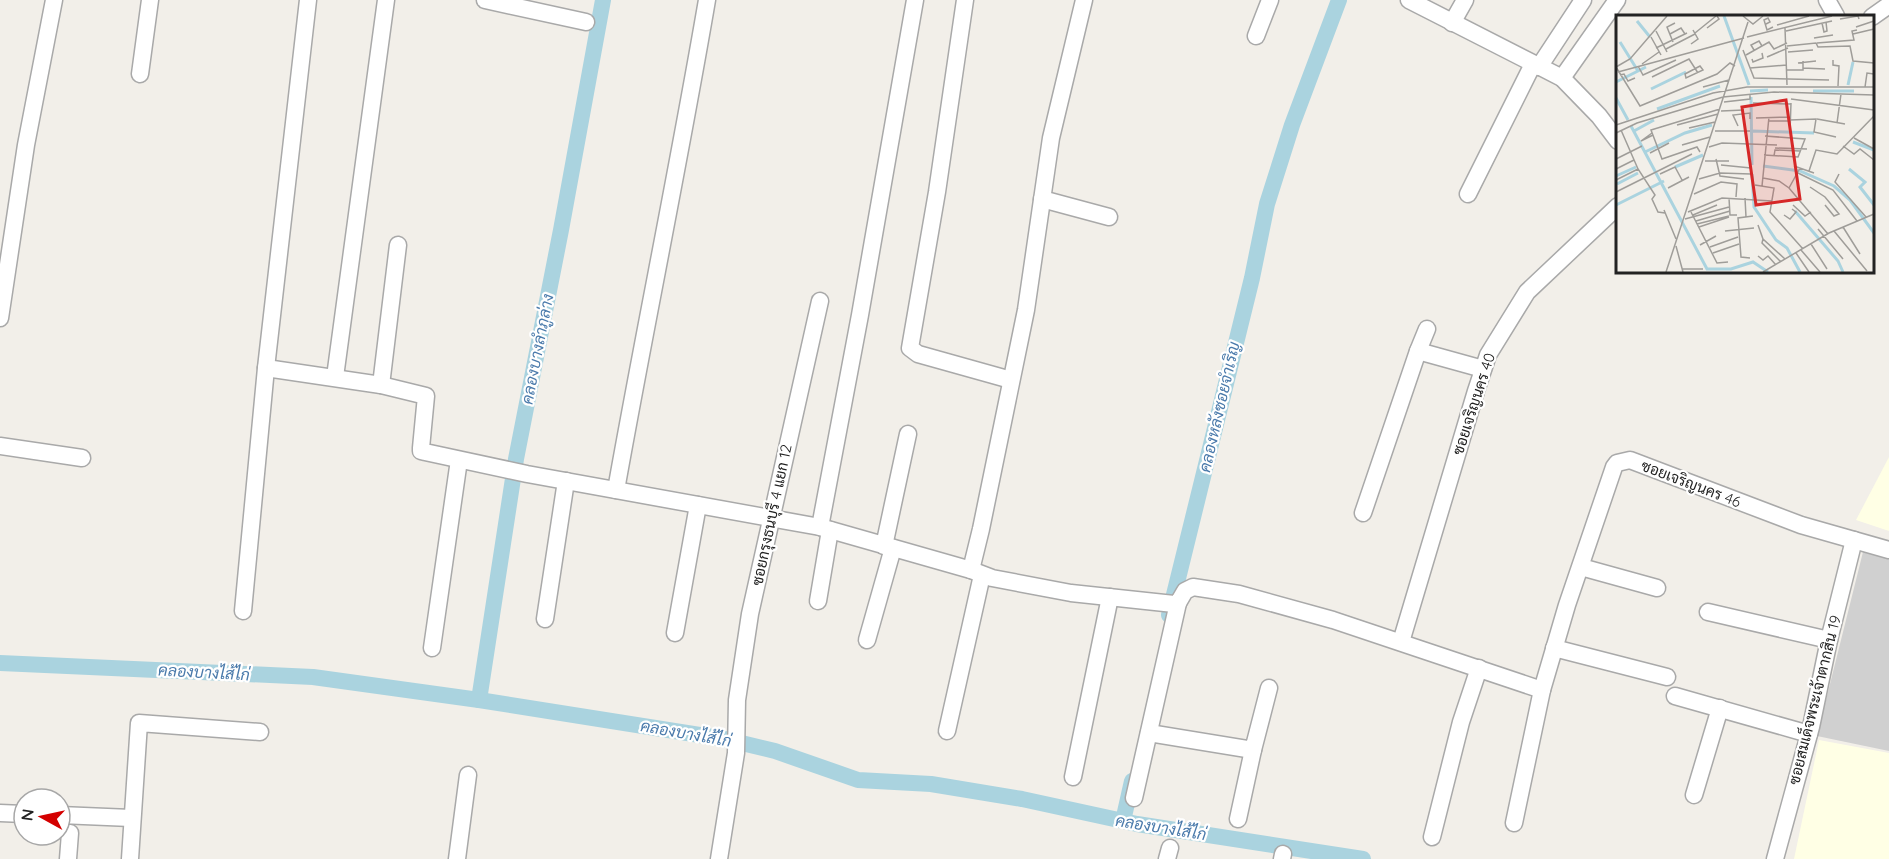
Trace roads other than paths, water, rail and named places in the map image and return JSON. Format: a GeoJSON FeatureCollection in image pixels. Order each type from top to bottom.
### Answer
{"type":"FeatureCollection","features":[{"type":"Feature","properties":{"kind":"street"},"geometry":{"type":"LineString","coordinates":[[0,318],[26,145],[54,0]]}},
{"type":"Feature","properties":{"kind":"street"},"geometry":{"type":"LineString","coordinates":[[140,74],[150,0]]}},
{"type":"Feature","properties":{"kind":"street"},"geometry":{"type":"LineString","coordinates":[[243,611],[266,368],[308,0]]}},
{"type":"Feature","properties":{"kind":"street"},"geometry":{"type":"LineString","coordinates":[[335,377],[386,0]]}},
{"type":"Feature","properties":{"kind":"street"},"geometry":{"type":"LineString","coordinates":[[485,0],[586,22]]}},
{"type":"Feature","properties":{"kind":"street"},"geometry":{"type":"LineString","coordinates":[[616,490],[707,0]]}},
{"type":"Feature","properties":{"kind":"street"},"geometry":{"type":"LineString","coordinates":[[818,601],[825,529],[915,0]]}},
{"type":"Feature","properties":{"kind":"street"},"geometry":{"type":"LineString","coordinates":[[965,0],[937,192],[910,348],[918,354],[1011,380]]}},
{"type":"Feature","properties":{"kind":"street"},"geometry":{"type":"LineString","coordinates":[[947,731],[976,572],[981,529],[1026,310],[1051,138],[1084,0]]}},
{"type":"Feature","properties":{"kind":"street"},"geometry":{"type":"LineString","coordinates":[[1256,36],[1270,0]]}},
{"type":"Feature","properties":{"kind":"street"},"geometry":{"type":"LineString","coordinates":[[1409,0],[1562,78],[1599,116],[1616,140]]}},
{"type":"Feature","properties":{"kind":"street"},"geometry":{"type":"LineString","coordinates":[[1452,23],[1465,0]]}},
{"type":"Feature","properties":{"kind":"street"},"geometry":{"type":"LineString","coordinates":[[1468,194],[1536,65],[1584,0]]}},
{"type":"Feature","properties":{"kind":"street"},"geometry":{"type":"LineString","coordinates":[[1562,78],[1617,0]]}},
{"type":"Feature","properties":{"kind":"street"},"geometry":{"type":"LineString","coordinates":[[1827,0],[1835,15]]}},
{"type":"Feature","properties":{"kind":"street"},"geometry":{"type":"LineString","coordinates":[[1874,15],[1889,5]]}},
{"type":"Feature","properties":{"kind":"street"},"geometry":{"type":"LineString","coordinates":[[1042,199],[1109,217]]}},
{"type":"Feature","properties":{"kind":"street","name":"ซอยเจริญนคร 40"},"geometry":{"type":"LineString","coordinates":[[1401,642],[1482,369],[1488,356],[1527,292],[1616,208]]}},
{"type":"Feature","properties":{"kind":"street"},"geometry":{"type":"LineString","coordinates":[[381,385],[398,245]]}},
{"type":"Feature","properties":{"kind":"street","name":"ซอยกรุงธนบุรี 4 แยก 12"},"geometry":{"type":"LineString","coordinates":[[719,859],[736,753],[737,700],[750,614],[820,301]]}},
{"type":"Feature","properties":{"kind":"street"},"geometry":{"type":"LineString","coordinates":[[1363,513],[1427,329]]}},
{"type":"Feature","properties":{"kind":"street"},"geometry":{"type":"LineString","coordinates":[[1418,351],[1482,369]]}},
{"type":"Feature","properties":{"kind":"street"},"geometry":{"type":"LineString","coordinates":[[266,368],[381,385],[426,396],[420,448],[422,451],[528,474],[825,529],[976,572],[992,579],[1071,593],[1170,603]]}},
{"type":"Feature","properties":{"kind":"street"},"geometry":{"type":"LineString","coordinates":[[867,640],[888,547],[908,434]]}},
{"type":"Feature","properties":{"kind":"street"},"geometry":{"type":"LineString","coordinates":[[0,446],[82,458]]}},
{"type":"Feature","properties":{"kind":"street"},"geometry":{"type":"LineString","coordinates":[[432,648],[459,460]]}},
{"type":"Feature","properties":{"kind":"street","name":"ซอยเจริญนคร 46"},"geometry":{"type":"LineString","coordinates":[[1514,823],[1542,690],[1554,648],[1617,463],[1625,460],[1636,462],[1800,525],[1889,550]]}},
{"type":"Feature","properties":{"kind":"street"},"geometry":{"type":"LineString","coordinates":[[544,620],[567,481]]}},
{"type":"Feature","properties":{"kind":"street"},"geometry":{"type":"LineString","coordinates":[[675,633],[698,505]]}},
{"type":"Feature","properties":{"kind":"street","name":"ซอยสมเด็จพระเจ้าตากสิน 19"},"geometry":{"type":"LineString","coordinates":[[1774,859],[1809,734],[1854,540]]}},
{"type":"Feature","properties":{"kind":"street"},"geometry":{"type":"LineString","coordinates":[[1581,567],[1657,588]]}},
{"type":"Feature","properties":{"kind":"street"},"geometry":{"type":"LineString","coordinates":[[1134,798],[1149,732],[1170,603],[1193,587],[1239,594],[1333,620],[1542,690]]}},
{"type":"Feature","properties":{"kind":"street"},"geometry":{"type":"LineString","coordinates":[[1073,777],[1110,597]]}},
{"type":"Feature","properties":{"kind":"street"},"geometry":{"type":"LineString","coordinates":[[1708,612],[1829,640]]}},
{"type":"Feature","properties":{"kind":"street"},"geometry":{"type":"LineString","coordinates":[[1554,648],[1667,676]]}},
{"type":"Feature","properties":{"kind":"street"},"geometry":{"type":"LineString","coordinates":[[1432,837],[1461,722],[1479,668]]}},
{"type":"Feature","properties":{"kind":"street"},"geometry":{"type":"LineString","coordinates":[[1238,819],[1269,688]]}},
{"type":"Feature","properties":{"kind":"street"},"geometry":{"type":"LineString","coordinates":[[1675,696],[1809,734]]}},
{"type":"Feature","properties":{"kind":"street"},"geometry":{"type":"LineString","coordinates":[[1694,795],[1720,708]]}},
{"type":"Feature","properties":{"kind":"street"},"geometry":{"type":"LineString","coordinates":[[130,859],[139,723],[260,732]]}},
{"type":"Feature","properties":{"kind":"street"},"geometry":{"type":"LineString","coordinates":[[1149,732],[1253,750]]}},
{"type":"Feature","properties":{"kind":"street"},"geometry":{"type":"LineString","coordinates":[[457,859],[468,775]]}},
{"type":"Feature","properties":{"kind":"street"},"geometry":{"type":"LineString","coordinates":[[72,816],[131,818]]}},
{"type":"Feature","properties":{"kind":"waterway","name":"คลองบางลำภูล่าง"},"geometry":{"type":"LineString","coordinates":[[479,700],[516,459],[603,0]]}},
{"type":"Feature","properties":{"kind":"waterway","name":"คลองหลังซอยจำเริญ"},"geometry":{"type":"LineString","coordinates":[[1169,615],[1252,278],[1267,204],[1292,125],[1339,0]]}},
{"type":"Feature","properties":{"kind":"waterway","name":"คลองบางไส้ไก่"},"geometry":{"type":"LineString","coordinates":[[0,663],[313,677],[479,700],[725,739],[775,751],[858,780],[931,784],[1022,799],[1137,824],[1363,859]]}},
{"type":"Feature","properties":{"kind":"waterway","name":"คลองหลังซอยจำเริญ"},"geometry":{"type":"LineString","coordinates":[[1123,821],[1132,781]]}}]}
